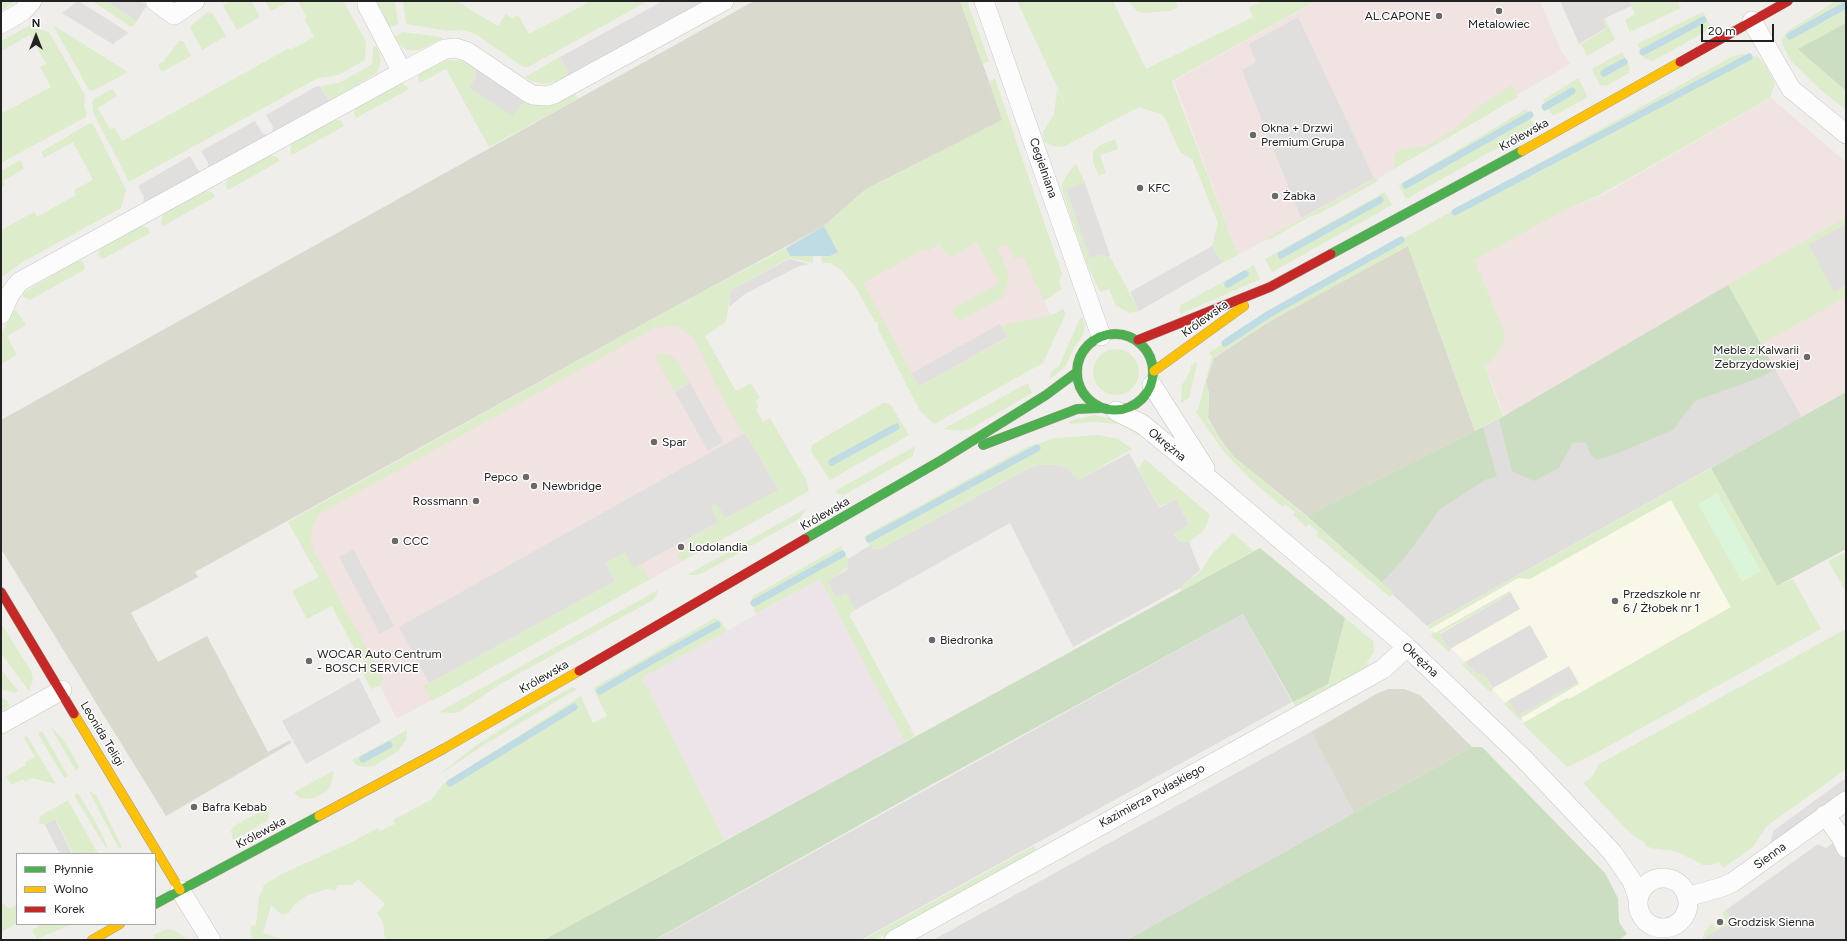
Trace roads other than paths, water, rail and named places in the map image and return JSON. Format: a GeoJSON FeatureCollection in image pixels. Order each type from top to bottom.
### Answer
{"type":"FeatureCollection","features":[{"type":"Feature","properties":{"kind":"main road","name":"Królewska"},"geometry":{"type":"LineString","coordinates":[[1138,340],[1270,287],[1549,136],[1788,1]]}},
{"type":"Feature","properties":{"kind":"main road","name":"Królewska"},"geometry":{"type":"LineString","coordinates":[[1153,378],[1270,287]]}},
{"type":"Feature","properties":{"kind":"main road"},"geometry":{"type":"LineString","coordinates":[[1114,333],[1126,335],[1138,340],[1151,356],[1153,378],[1144,398],[1138,403],[1124,410],[1109,409],[1091,402],[1082,392],[1078,383],[1077,364],[1083,350],[1088,344],[1101,336],[1114,333]]}},
{"type":"Feature","properties":{"kind":"main road","name":"Królewska"},"geometry":{"type":"LineString","coordinates":[[156,903],[445,748],[940,461],[1046,395],[1077,372]]}},
{"type":"Feature","properties":{"kind":"main road","name":"Królewska"},"geometry":{"type":"LineString","coordinates":[[940,461],[1077,410],[1109,409]]}},
{"type":"Feature","properties":{"kind":"main road","name":"Leonida Teligi"},"geometry":{"type":"LineString","coordinates":[[1,592],[62,690],[180,890]]}},
{"type":"Feature","properties":{"kind":"main road"},"geometry":{"type":"LineString","coordinates":[[92,940],[118,925]]}},
{"type":"Feature","properties":{"kind":"street"},"geometry":{"type":"LineString","coordinates":[[1,24],[24,11],[32,1]]}},
{"type":"Feature","properties":{"kind":"street"},"geometry":{"type":"LineString","coordinates":[[155,1],[174,15],[195,1]]}},
{"type":"Feature","properties":{"kind":"street"},"geometry":{"type":"LineString","coordinates":[[367,1],[402,72]]}},
{"type":"Feature","properties":{"kind":"street"},"geometry":{"type":"LineString","coordinates":[[1,314],[10,294],[20,282],[445,49],[456,48],[468,52],[527,92],[533,95],[547,96],[554,94],[724,1]]}},
{"type":"Feature","properties":{"kind":"street","name":"Cegielniana"},"geometry":{"type":"LineString","coordinates":[[984,1],[1101,336]]}},
{"type":"Feature","properties":{"kind":"street"},"geometry":{"type":"LineString","coordinates":[[1752,21],[1791,90],[1846,134]]}},
{"type":"Feature","properties":{"kind":"street","name":"Okrężna"},"geometry":{"type":"LineString","coordinates":[[1153,378],[1214,483]]}},
{"type":"Feature","properties":{"kind":"street","name":"Okrężna"},"geometry":{"type":"LineString","coordinates":[[1109,409],[1142,424],[1214,483],[1407,647],[1523,758],[1612,852],[1632,881],[1638,898]]}},
{"type":"Feature","properties":{"kind":"street","name":"Kazimierza Pułaskiego"},"geometry":{"type":"LineString","coordinates":[[894,940],[1383,669],[1407,647]]}},
{"type":"Feature","properties":{"kind":"street"},"geometry":{"type":"LineString","coordinates":[[1,724],[62,690]]}},
{"type":"Feature","properties":{"kind":"street","name":"Sienna"},"geometry":{"type":"LineString","coordinates":[[1686,897],[1717,889],[1733,882],[1846,801]]}},
{"type":"Feature","properties":{"kind":"street"},"geometry":{"type":"LineString","coordinates":[[1825,815],[1841,837],[1846,848]]}},
{"type":"Feature","properties":{"kind":"street","name":"Okrężna"},"geometry":{"type":"LineString","coordinates":[[1612,852],[1638,870],[1661,878]]}},
{"type":"Feature","properties":{"kind":"street"},"geometry":{"type":"LineString","coordinates":[[1661,878],[1677,883],[1686,897],[1686,912],[1676,932],[1666,927],[1660,933],[1642,915],[1638,907],[1638,898],[1646,884],[1661,878]]}},
{"type":"Feature","properties":{"kind":"street"},"geometry":{"type":"LineString","coordinates":[[180,890],[211,940]]}},
{"type":"Feature","properties":{"kind":"water"},"geometry":{"type":"Polygon","coordinates":[[[824,226],[838,252],[830,256],[790,256],[786,248],[824,226]]]}},
{"type":"Feature","properties":{"kind":"waterway"},"geometry":{"type":"LineString","coordinates":[[1790,36],[1846,5]]}},
{"type":"Feature","properties":{"kind":"waterway"},"geometry":{"type":"LineString","coordinates":[[1643,52],[1703,20]]}},
{"type":"Feature","properties":{"kind":"waterway"},"geometry":{"type":"LineString","coordinates":[[1455,212],[1749,57]]}},
{"type":"Feature","properties":{"kind":"waterway"},"geometry":{"type":"LineString","coordinates":[[1604,73],[1624,62]]}},
{"type":"Feature","properties":{"kind":"waterway"},"geometry":{"type":"LineString","coordinates":[[1545,107],[1572,91]]}},
{"type":"Feature","properties":{"kind":"waterway"},"geometry":{"type":"LineString","coordinates":[[1406,185],[1530,115]]}},
{"type":"Feature","properties":{"kind":"waterway"},"geometry":{"type":"LineString","coordinates":[[1281,255],[1380,200]]}},
{"type":"Feature","properties":{"kind":"waterway"},"geometry":{"type":"LineString","coordinates":[[1225,343],[1269,314],[1401,240]]}},
{"type":"Feature","properties":{"kind":"waterway"},"geometry":{"type":"LineString","coordinates":[[1228,284],[1245,274]]}},
{"type":"Feature","properties":{"kind":"waterway"},"geometry":{"type":"LineString","coordinates":[[832,462],[896,427]]}},
{"type":"Feature","properties":{"kind":"waterway"},"geometry":{"type":"LineString","coordinates":[[869,539],[1037,448]]}},
{"type":"Feature","properties":{"kind":"waterway"},"geometry":{"type":"LineString","coordinates":[[754,603],[842,554]]}},
{"type":"Feature","properties":{"kind":"waterway"},"geometry":{"type":"LineString","coordinates":[[600,691],[717,625]]}},
{"type":"Feature","properties":{"kind":"waterway"},"geometry":{"type":"LineString","coordinates":[[450,783],[574,707]]}},
{"type":"Feature","properties":{"kind":"waterway"},"geometry":{"type":"LineString","coordinates":[[363,759],[389,745]]}},
{"type":"Feature","properties":{"kind":"place","name":"Metalowiec"},"geometry":{"type":"Point","coordinates":[1499,11]}},
{"type":"Feature","properties":{"kind":"place","name":"AL.CAPONE"},"geometry":{"type":"Point","coordinates":[1439,16]}},
{"type":"Feature","properties":{"kind":"place","name":"Okna + Drzwi Premium Grupa"},"geometry":{"type":"Point","coordinates":[1253,135]}},
{"type":"Feature","properties":{"kind":"place","name":"KFC"},"geometry":{"type":"Point","coordinates":[1140,188]}},
{"type":"Feature","properties":{"kind":"place","name":"Żabka"},"geometry":{"type":"Point","coordinates":[1275,196]}},
{"type":"Feature","properties":{"kind":"place","name":"Meble z Kalwarii Zebrzydowskiej"},"geometry":{"type":"Point","coordinates":[1807,357]}},
{"type":"Feature","properties":{"kind":"place","name":"Spar"},"geometry":{"type":"Point","coordinates":[654,442]}},
{"type":"Feature","properties":{"kind":"place","name":"Pepco"},"geometry":{"type":"Point","coordinates":[526,477]}},
{"type":"Feature","properties":{"kind":"place","name":"Newbridge"},"geometry":{"type":"Point","coordinates":[534,486]}},
{"type":"Feature","properties":{"kind":"place","name":"Rossmann"},"geometry":{"type":"Point","coordinates":[476,501]}},
{"type":"Feature","properties":{"kind":"place","name":"CCC"},"geometry":{"type":"Point","coordinates":[395,541]}},
{"type":"Feature","properties":{"kind":"place","name":"Lodolandia"},"geometry":{"type":"Point","coordinates":[681,547]}},
{"type":"Feature","properties":{"kind":"place","name":"Przedszkole nr 6 / Żłobek nr 1"},"geometry":{"type":"Point","coordinates":[1615,601]}},
{"type":"Feature","properties":{"kind":"place","name":"Biedronka"},"geometry":{"type":"Point","coordinates":[932,640]}},
{"type":"Feature","properties":{"kind":"place","name":"WOCAR Auto Centrum - BOSCH SERVICE"},"geometry":{"type":"Point","coordinates":[309,661]}},
{"type":"Feature","properties":{"kind":"place","name":"Bafra Kebab"},"geometry":{"type":"Point","coordinates":[194,807]}},
{"type":"Feature","properties":{"kind":"place","name":"Grodzisk Sienna"},"geometry":{"type":"Point","coordinates":[1720,922]}}]}
